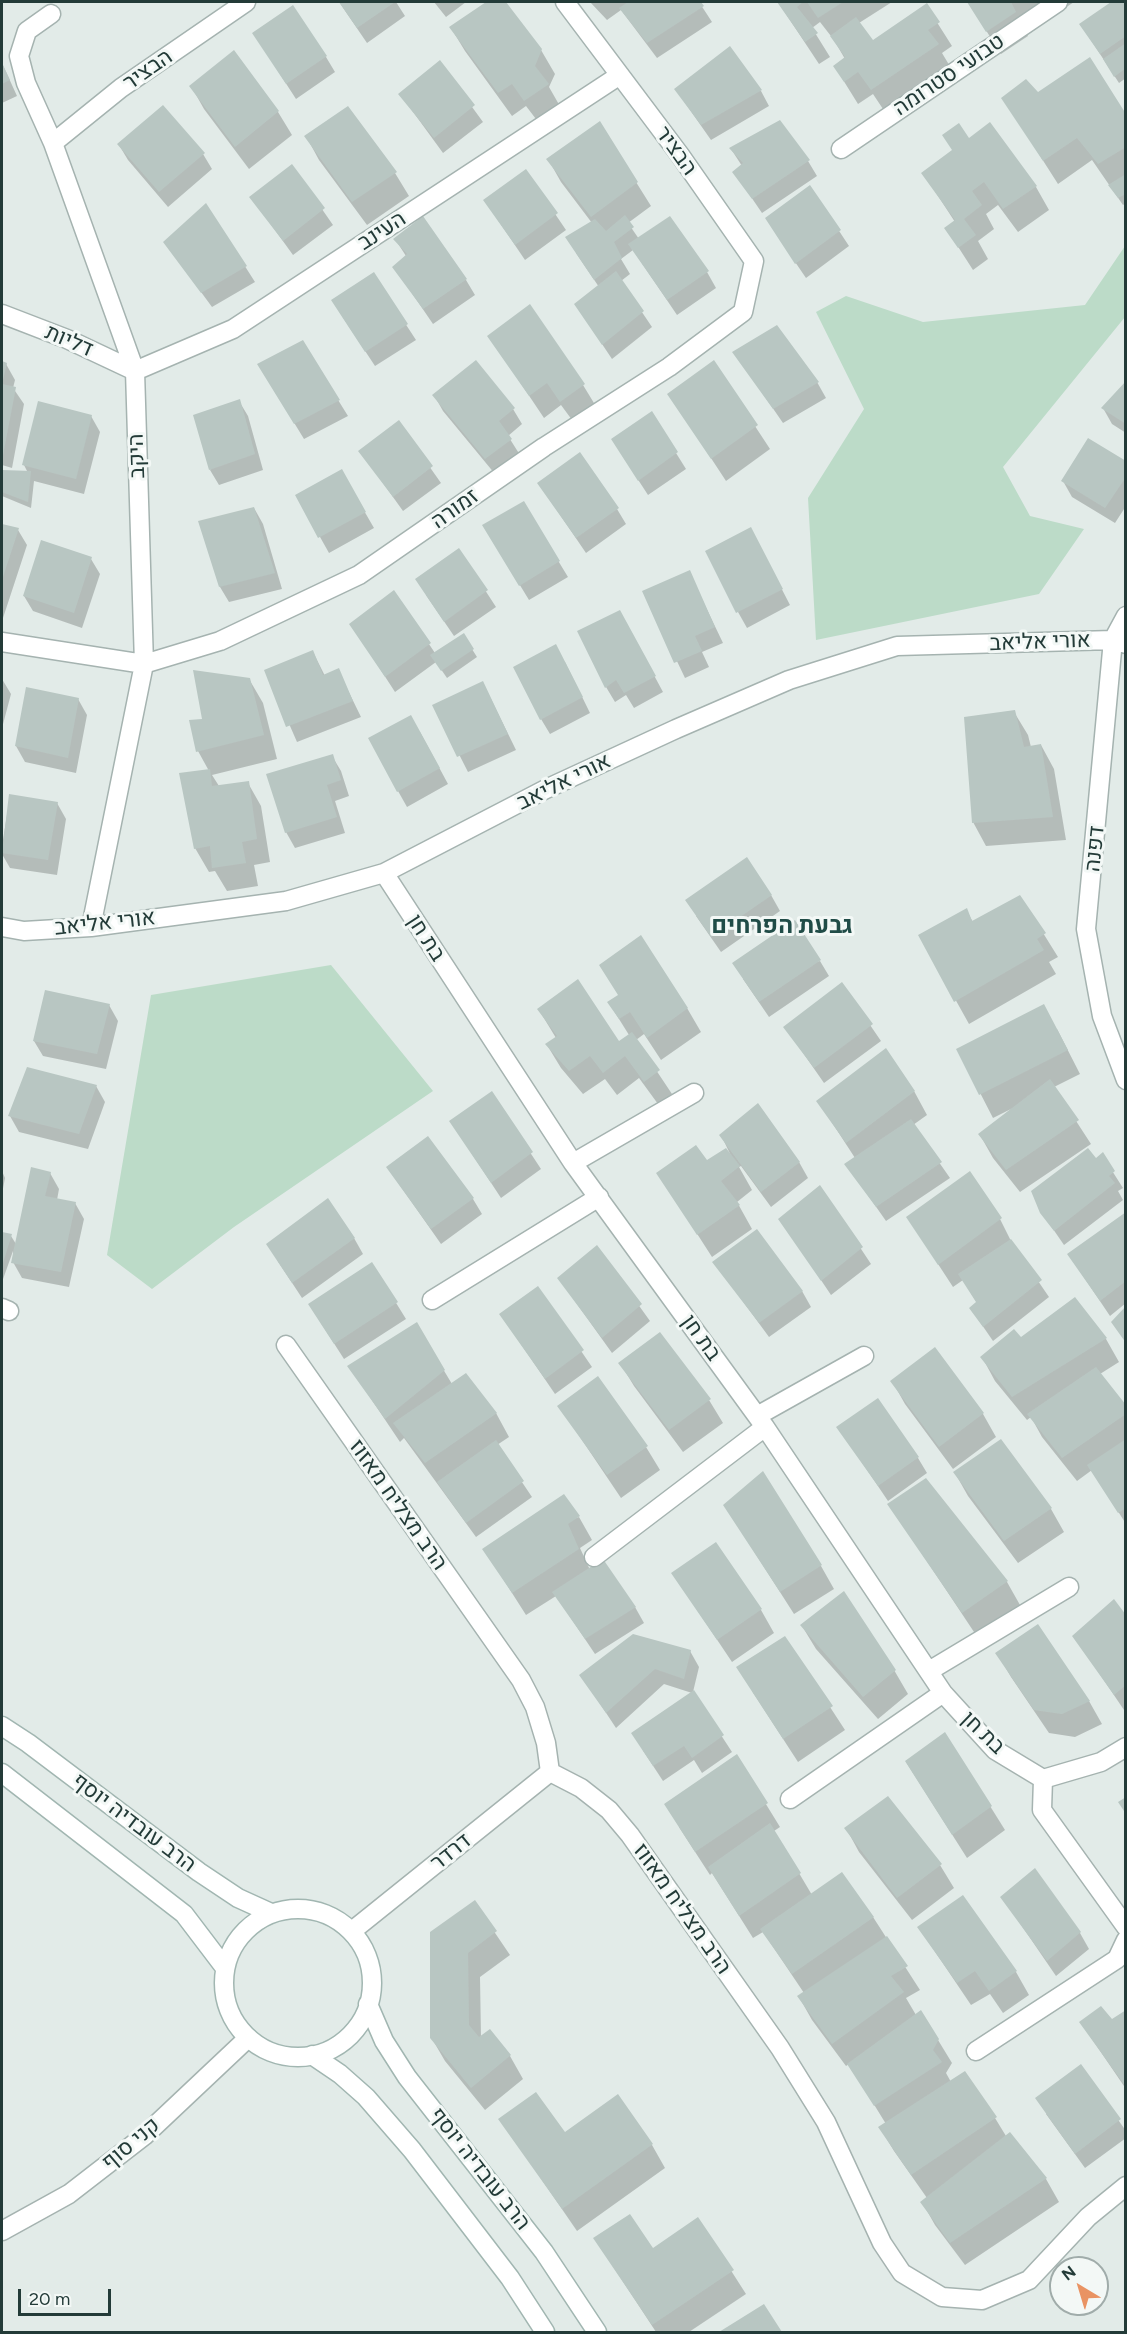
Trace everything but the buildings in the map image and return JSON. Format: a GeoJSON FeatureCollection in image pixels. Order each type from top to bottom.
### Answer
{"type":"FeatureCollection","features":[{"type":"Feature","properties":{"kind":"street","name":"הבציר"},"geometry":{"type":"LineString","coordinates":[[53,143],[121,88],[246,2]]}},
{"type":"Feature","properties":{"kind":"street","name":"הבציר"},"geometry":{"type":"LineString","coordinates":[[565,2],[754,261],[743,312]]}},
{"type":"Feature","properties":{"kind":"street","name":"טבועי סטרומה"},"geometry":{"type":"LineString","coordinates":[[841,149],[1058,2]]}},
{"type":"Feature","properties":{"kind":"street","name":"היקב"},"geometry":{"type":"LineString","coordinates":[[51,14],[27,31],[19,56],[26,83],[53,143],[135,371],[144,664],[91,927]]}},
{"type":"Feature","properties":{"kind":"street","name":"העינב"},"geometry":{"type":"LineString","coordinates":[[135,371],[234,329],[620,75]]}},
{"type":"Feature","properties":{"kind":"street","name":"זמורה"},"geometry":{"type":"LineString","coordinates":[[144,664],[220,641],[359,575],[544,447],[669,368],[743,312]]}},
{"type":"Feature","properties":{"kind":"street","name":"דליות"},"geometry":{"type":"LineString","coordinates":[[2,314],[68,339],[135,371]]}},
{"type":"Feature","properties":{"kind":"street","name":"דפנה"},"geometry":{"type":"LineString","coordinates":[[1125,616],[1119,642],[1086,929],[1102,1016],[1125,1080]]}},
{"type":"Feature","properties":{"kind":"street"},"geometry":{"type":"LineString","coordinates":[[2,642],[144,664]]}},
{"type":"Feature","properties":{"kind":"street","name":"אורי אליאב"},"geometry":{"type":"LineString","coordinates":[[2,927],[24,931],[91,927],[286,901],[384,873],[546,789],[789,680],[897,646],[1119,642]]}},
{"type":"Feature","properties":{"kind":"street","name":"בת חן"},"geometry":{"type":"LineString","coordinates":[[384,873],[573,1164],[761,1422],[943,1693],[995,1750],[1043,1779]]}},
{"type":"Feature","properties":{"kind":"street"},"geometry":{"type":"LineString","coordinates":[[573,1164],[694,1093]]}},
{"type":"Feature","properties":{"kind":"street"},"geometry":{"type":"LineString","coordinates":[[432,1300],[599,1197]]}},
{"type":"Feature","properties":{"kind":"street","name":"הרב מצליח מאזוז"},"geometry":{"type":"LineString","coordinates":[[286,1345],[521,1680],[536,1707],[546,1743],[550,1772],[581,1788],[609,1809],[773,2038],[825,2122],[882,2243],[902,2273],[942,2297],[982,2300],[1029,2280],[1088,2217],[1125,2186]]}},
{"type":"Feature","properties":{"kind":"street"},"geometry":{"type":"LineString","coordinates":[[594,1557],[761,1422],[864,1356]]}},
{"type":"Feature","properties":{"kind":"street"},"geometry":{"type":"LineString","coordinates":[[929,1671],[1068,1587]]}},
{"type":"Feature","properties":{"kind":"street"},"geometry":{"type":"LineString","coordinates":[[790,1799],[943,1693]]}},
{"type":"Feature","properties":{"kind":"street","name":"הרב עובדיה יוסף"},"geometry":{"type":"LineString","coordinates":[[2,1726],[28,1743],[199,1872],[238,1898],[271,1913]]}},
{"type":"Feature","properties":{"kind":"street"},"geometry":{"type":"LineString","coordinates":[[1125,1747],[1101,1762],[1043,1779],[1042,1810],[1125,1927]]}},
{"type":"Feature","properties":{"kind":"street","name":"דרדר"},"geometry":{"type":"LineString","coordinates":[[352,1931],[550,1772]]}},
{"type":"Feature","properties":{"kind":"street","name":"הרב עובדיה יוסף"},"geometry":{"type":"LineString","coordinates":[[2,1773],[184,1914],[225,1968]]}},
{"type":"Feature","properties":{"kind":"street"},"geometry":{"type":"LineString","coordinates":[[308,1909],[343,1923],[352,1931],[368,1956],[372,1992],[365,2016],[340,2044],[312,2055],[295,2057],[269,2052],[248,2038],[230,2015],[223,1990],[225,1968],[232,1948],[248,1927],[271,1913],[308,1909]]}},
{"type":"Feature","properties":{"kind":"street"},"geometry":{"type":"LineString","coordinates":[[976,2051],[1117,1959],[1125,1940]]}},
{"type":"Feature","properties":{"kind":"street","name":"הרב עובדיה יוסף"},"geometry":{"type":"LineString","coordinates":[[368,2004],[384,2041],[407,2077],[544,2252],[597,2332]]}},
{"type":"Feature","properties":{"kind":"street","name":"קני סוף"},"geometry":{"type":"LineString","coordinates":[[2,2231],[69,2194],[144,2136],[248,2038]]}},
{"type":"Feature","properties":{"kind":"street","name":"הרב עובדיה יוסף"},"geometry":{"type":"LineString","coordinates":[[312,2055],[340,2074],[366,2097],[412,2151],[510,2278],[545,2332]]}},
{"type":"Feature","properties":{"kind":"green space"},"geometry":{"type":"Polygon","coordinates":[[[1125,246],[1125,317],[1003,467],[1030,516],[1084,529],[1039,594],[816,640],[808,498],[864,409],[816,312],[846,296],[923,322],[1085,305],[1125,246]]]}},
{"type":"Feature","properties":{"kind":"green space"},"geometry":{"type":"Polygon","coordinates":[[[331,965],[433,1091],[234,1227],[152,1289],[107,1255],[151,995],[331,965]]]}},
{"type":"Feature","properties":{"kind":"district","name":"גבעת הפרחים"},"geometry":{"type":"Point","coordinates":[782,926]}}]}
